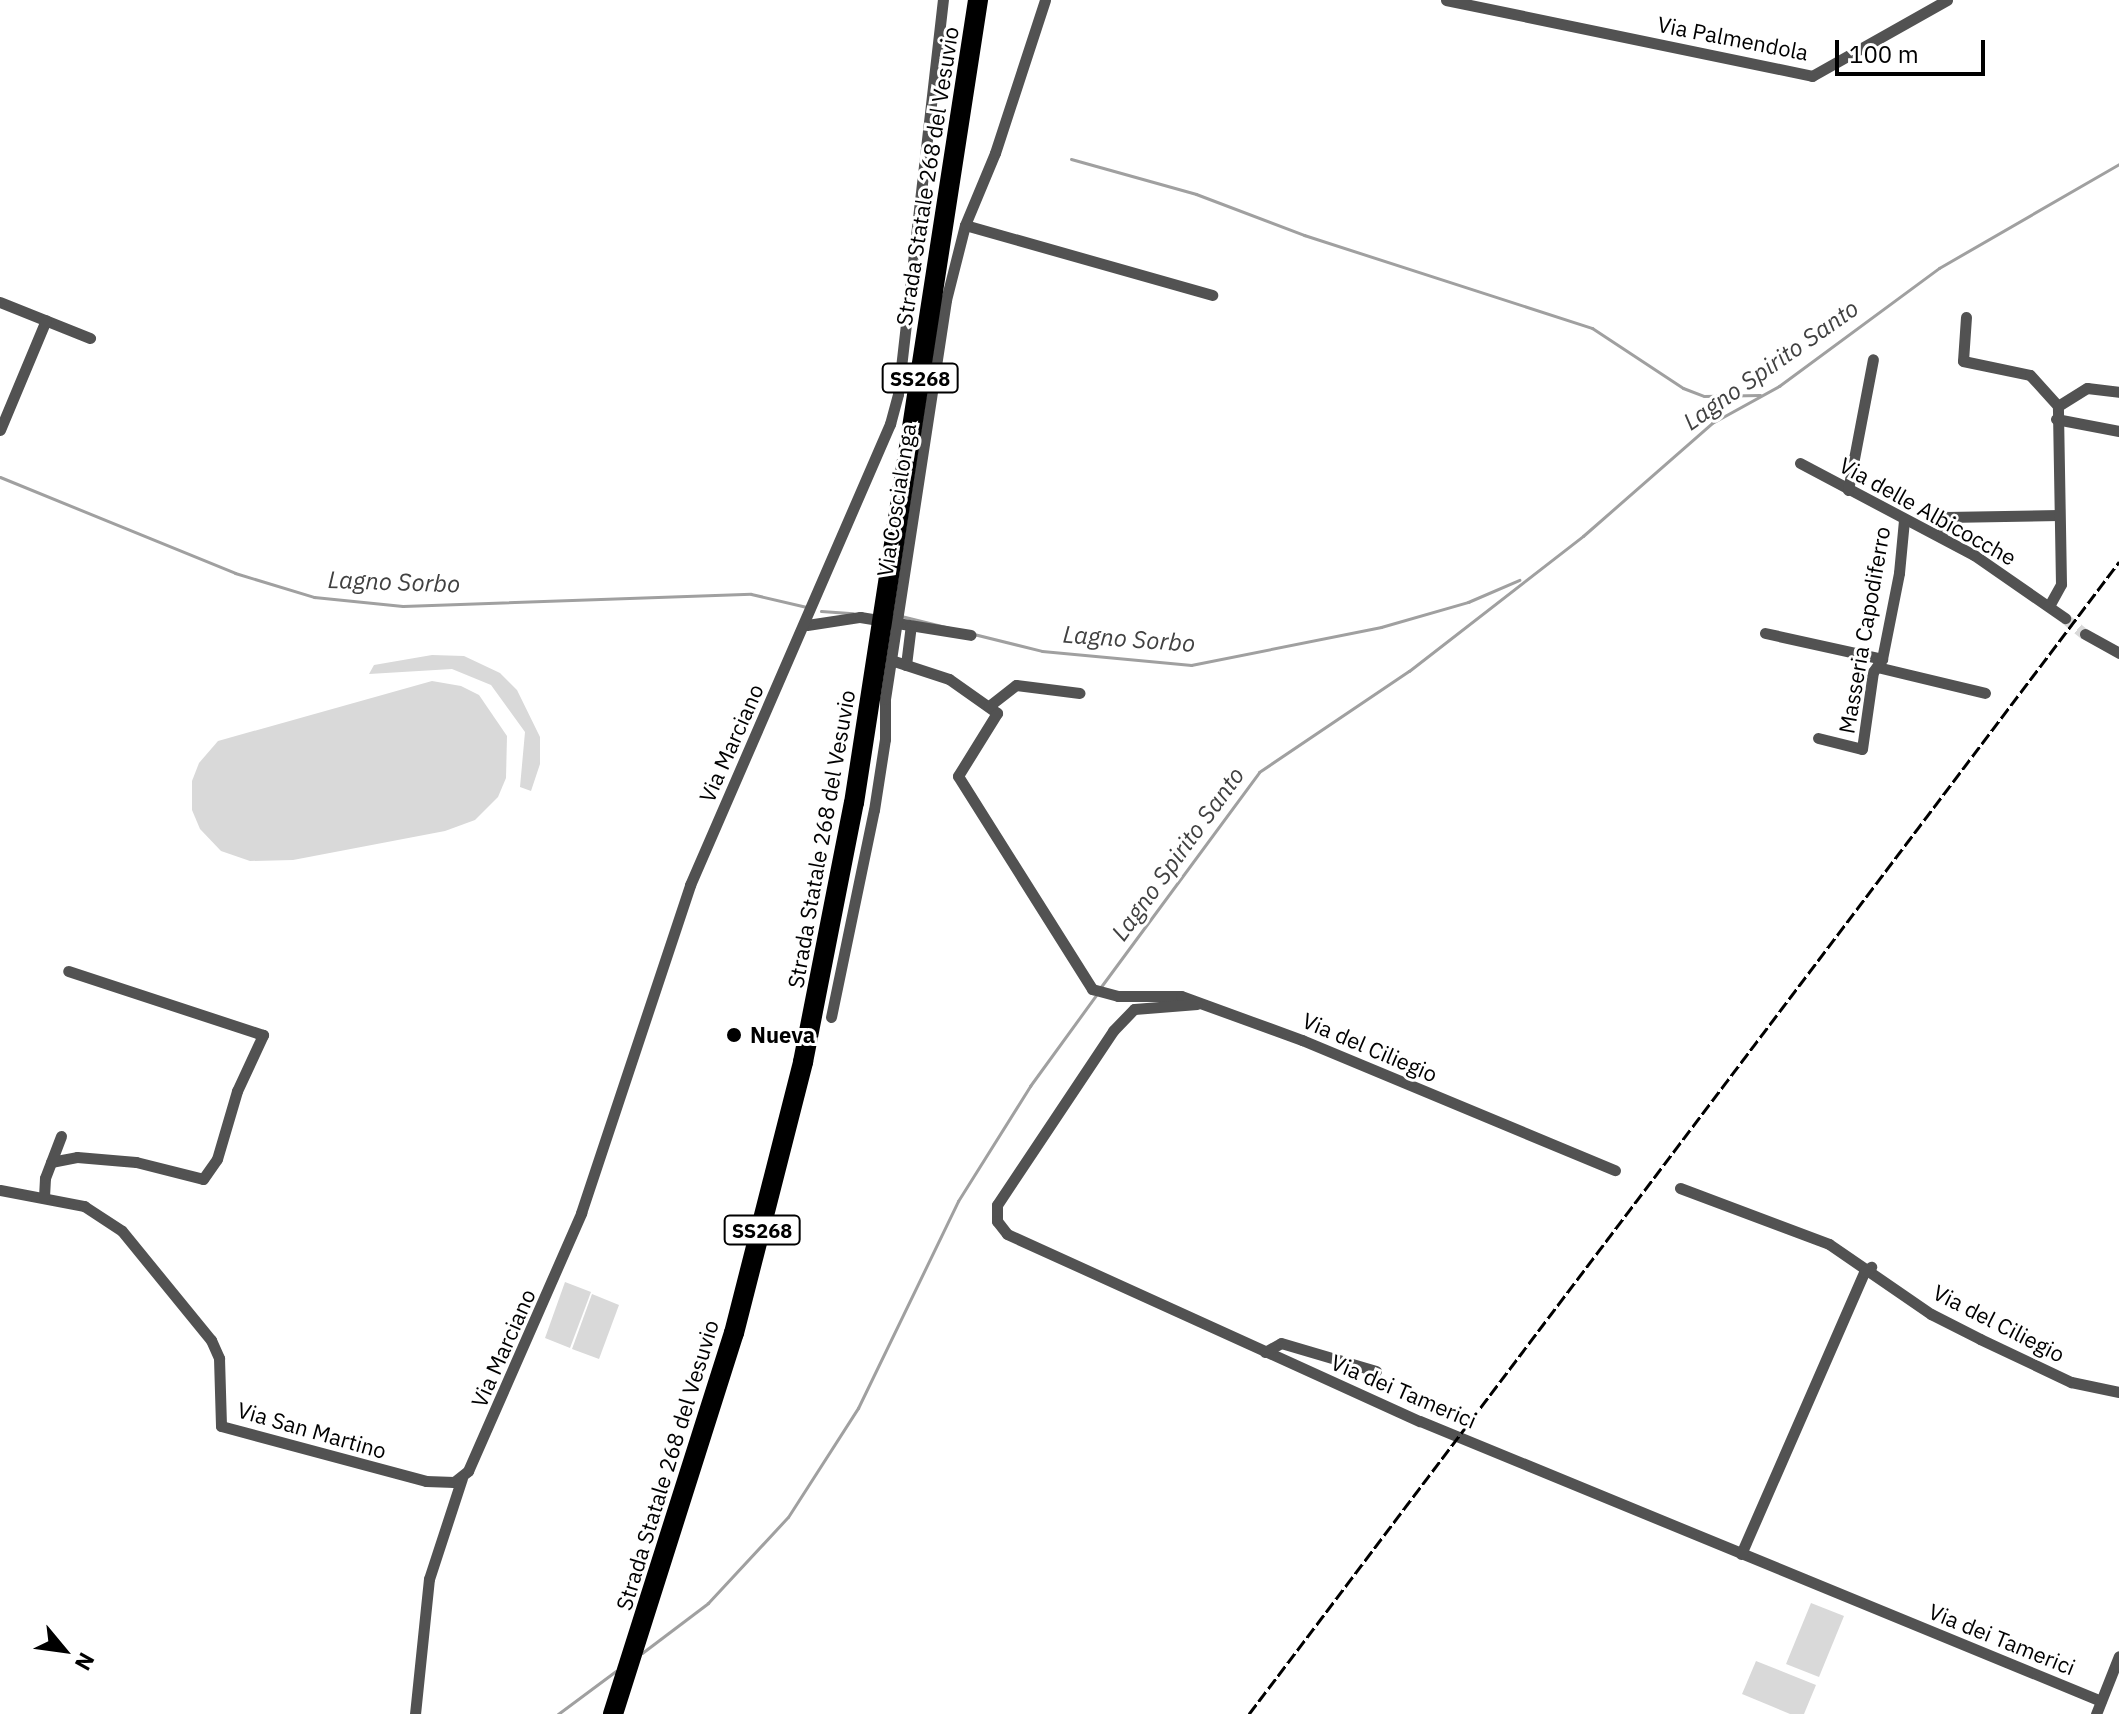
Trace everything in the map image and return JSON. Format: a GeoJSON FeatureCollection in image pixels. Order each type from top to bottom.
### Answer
{"type":"FeatureCollection","features":[{"type":"Feature","properties":{"kind":"highway","name":"Strada Statale 268 del Vesuvio"},"geometry":{"type":"LineString","coordinates":[[613,1714],[702,1442],[774,1184],[837,895],[893,601],[978,0]]}},
{"type":"Feature","properties":{"kind":"street","name":"Via Marciano"},"geometry":{"type":"LineString","coordinates":[[415,1714],[429,1579],[462,1478],[476,1457],[558,1273],[690,885],[807,625],[898,394],[943,0]]}},
{"type":"Feature","properties":{"kind":"street","name":"Via Coscialonga"},"geometry":{"type":"LineString","coordinates":[[893,601],[946,300],[965,225],[995,153],[1045,0]]}},
{"type":"Feature","properties":{"kind":"street","name":"Via Palmendola"},"geometry":{"type":"LineString","coordinates":[[1446,0],[1812,76],[1947,0]]}},
{"type":"Feature","properties":{"kind":"street"},"geometry":{"type":"LineString","coordinates":[[965,225],[1212,295]]}},
{"type":"Feature","properties":{"kind":"street"},"geometry":{"type":"LineString","coordinates":[[0,302],[90,338]]}},
{"type":"Feature","properties":{"kind":"street"},"geometry":{"type":"LineString","coordinates":[[1966,317],[1963,361],[2030,375],[2058,406]]}},
{"type":"Feature","properties":{"kind":"street"},"geometry":{"type":"LineString","coordinates":[[0,430],[46,320]]}},
{"type":"Feature","properties":{"kind":"street"},"geometry":{"type":"LineString","coordinates":[[1848,490],[1873,359]]}},
{"type":"Feature","properties":{"kind":"street"},"geometry":{"type":"LineString","coordinates":[[2049,606],[2061,584],[2058,406],[2087,388],[2119,392]]}},
{"type":"Feature","properties":{"kind":"street"},"geometry":{"type":"LineString","coordinates":[[2056,419],[2119,431]]}},
{"type":"Feature","properties":{"kind":"street","name":"Via delle Albicocche"},"geometry":{"type":"LineString","coordinates":[[1800,463],[1941,537],[2065,618]]}},
{"type":"Feature","properties":{"kind":"street"},"geometry":{"type":"LineString","coordinates":[[1941,537],[1946,517],[2059,515]]}},
{"type":"Feature","properties":{"kind":"street","name":"Masseria Capodiferro"},"geometry":{"type":"LineString","coordinates":[[1818,738],[1862,749],[1904,520]]}},
{"type":"Feature","properties":{"kind":"street"},"geometry":{"type":"LineString","coordinates":[[807,625],[860,617],[971,635]]}},
{"type":"Feature","properties":{"kind":"street"},"geometry":{"type":"LineString","coordinates":[[906,665],[911,626]]}},
{"type":"Feature","properties":{"kind":"street"},"geometry":{"type":"LineString","coordinates":[[1765,633],[1985,693]]}},
{"type":"Feature","properties":{"kind":"street"},"geometry":{"type":"LineString","coordinates":[[2085,634],[2119,653]]}},
{"type":"Feature","properties":{"kind":"street"},"geometry":{"type":"LineString","coordinates":[[831,1017],[874,810],[891,660],[887,639]]}},
{"type":"Feature","properties":{"kind":"street"},"geometry":{"type":"LineString","coordinates":[[891,660],[949,679],[989,706],[1016,685],[1079,693]]}},
{"type":"Feature","properties":{"kind":"street","name":"Via del Ciliegio"},"geometry":{"type":"LineString","coordinates":[[989,706],[997,713],[995,721],[958,776],[994,826],[1086,983],[1118,996],[1162,993],[1302,1040],[1615,1170]]}},
{"type":"Feature","properties":{"kind":"street"},"geometry":{"type":"LineString","coordinates":[[51,1162],[77,1157],[136,1162],[203,1179],[217,1159],[237,1091],[263,1035],[68,971]]}},
{"type":"Feature","properties":{"kind":"street","name":"Via dei Tamerici"},"geometry":{"type":"LineString","coordinates":[[1197,1004],[1134,1009],[1113,1031],[1014,1175],[997,1205],[997,1221],[1013,1239],[1420,1421],[2101,1701]]}},
{"type":"Feature","properties":{"kind":"street"},"geometry":{"type":"LineString","coordinates":[[44,1197],[51,1162],[61,1136]]}},
{"type":"Feature","properties":{"kind":"street","name":"Via del Ciliegio"},"geometry":{"type":"LineString","coordinates":[[1680,1188],[1829,1244],[1871,1267],[1931,1314],[2071,1382],[2119,1392]]}},
{"type":"Feature","properties":{"kind":"street","name":"Via San Martino"},"geometry":{"type":"LineString","coordinates":[[0,1190],[44,1197],[103,1215],[189,1309],[219,1358],[221,1426],[426,1481],[445,1484],[462,1478]]}},
{"type":"Feature","properties":{"kind":"street"},"geometry":{"type":"LineString","coordinates":[[1741,1554],[1864,1272],[1871,1267]]}},
{"type":"Feature","properties":{"kind":"street"},"geometry":{"type":"LineString","coordinates":[[1265,1352],[1281,1343],[1376,1371]]}},
{"type":"Feature","properties":{"kind":"street"},"geometry":{"type":"LineString","coordinates":[[2096,1714],[2118,1661]]}},
{"type":"Feature","properties":{"kind":"shaded area"},"geometry":{"type":"Polygon","coordinates":[[[432,655],[464,656],[500,673],[517,690],[540,737],[540,764],[531,791],[520,787],[525,732],[491,685],[452,669],[369,674],[374,665],[432,655]]]}},
{"type":"Feature","properties":{"kind":"shaded area"},"geometry":{"type":"Polygon","coordinates":[[[432,681],[461,686],[479,695],[507,736],[506,778],[498,797],[475,820],[445,831],[293,860],[250,861],[221,851],[200,829],[192,810],[192,781],[199,763],[218,741],[432,681]]]}},
{"type":"Feature","properties":{"kind":"shaded area"},"geometry":{"type":"Polygon","coordinates":[[[565,1282],[591,1292],[570,1348],[545,1338],[565,1282]]]}},
{"type":"Feature","properties":{"kind":"shaded area"},"geometry":{"type":"Polygon","coordinates":[[[592,1294],[619,1305],[599,1359],[572,1349],[592,1294]]]}},
{"type":"Feature","properties":{"kind":"shaded area"},"geometry":{"type":"Polygon","coordinates":[[[1811,1603],[1844,1616],[1819,1677],[1786,1664],[1811,1603]]]}},
{"type":"Feature","properties":{"kind":"shaded area"},"geometry":{"type":"Polygon","coordinates":[[[1756,1661],[1816,1685],[1804,1714],[1790,1714],[1742,1694],[1756,1661]]]}},
{"type":"Feature","properties":{"kind":"waterway"},"geometry":{"type":"LineString","coordinates":[[1071,159],[1196,194],[1304,235],[1592,328],[1683,388],[1704,396],[1760,395]]}},
{"type":"Feature","properties":{"kind":"waterway","name":"Lagno Spirito Santo"},"geometry":{"type":"LineString","coordinates":[[1100,988],[1259,772],[1409,671],[1583,536],[1712,423],[1779,386],[1939,268],[2119,164]]}},
{"type":"Feature","properties":{"kind":"waterway","name":"Lagno Sorbo"},"geometry":{"type":"LineString","coordinates":[[0,477],[235,573],[314,597],[403,606],[751,594],[807,607]]}},
{"type":"Feature","properties":{"kind":"waterway","name":"Lagno Sorbo"},"geometry":{"type":"LineString","coordinates":[[901,616],[1042,651],[1191,665],[1381,627],[1468,602],[1519,580]]}},
{"type":"Feature","properties":{"kind":"waterway","name":"Lagno Sorbo"},"geometry":{"type":"LineString","coordinates":[[821,611],[853,613]]}},
{"type":"Feature","properties":{"kind":"waterway","name":"Lagno Spirito Santo"},"geometry":{"type":"LineString","coordinates":[[642,1653],[708,1603],[788,1517],[858,1408],[958,1201],[1030,1086],[1096,995]]}},
{"type":"Feature","properties":{"kind":"waterway","name":"Lagno Spirito Santo"},"geometry":{"type":"LineString","coordinates":[[558,1714],[616,1671]]}},
{"type":"Feature","properties":{"kind":"tunnel"},"geometry":{"type":"LineString","coordinates":[[2065,618],[2085,634]]}},
{"type":"Feature","properties":{"kind":"railway"},"geometry":{"type":"LineString","coordinates":[[1249,1714],[2119,562]]}},
{"type":"Feature","properties":{"kind":"place","name":"Nueva"},"geometry":{"type":"Point","coordinates":[734,1035]}}]}
